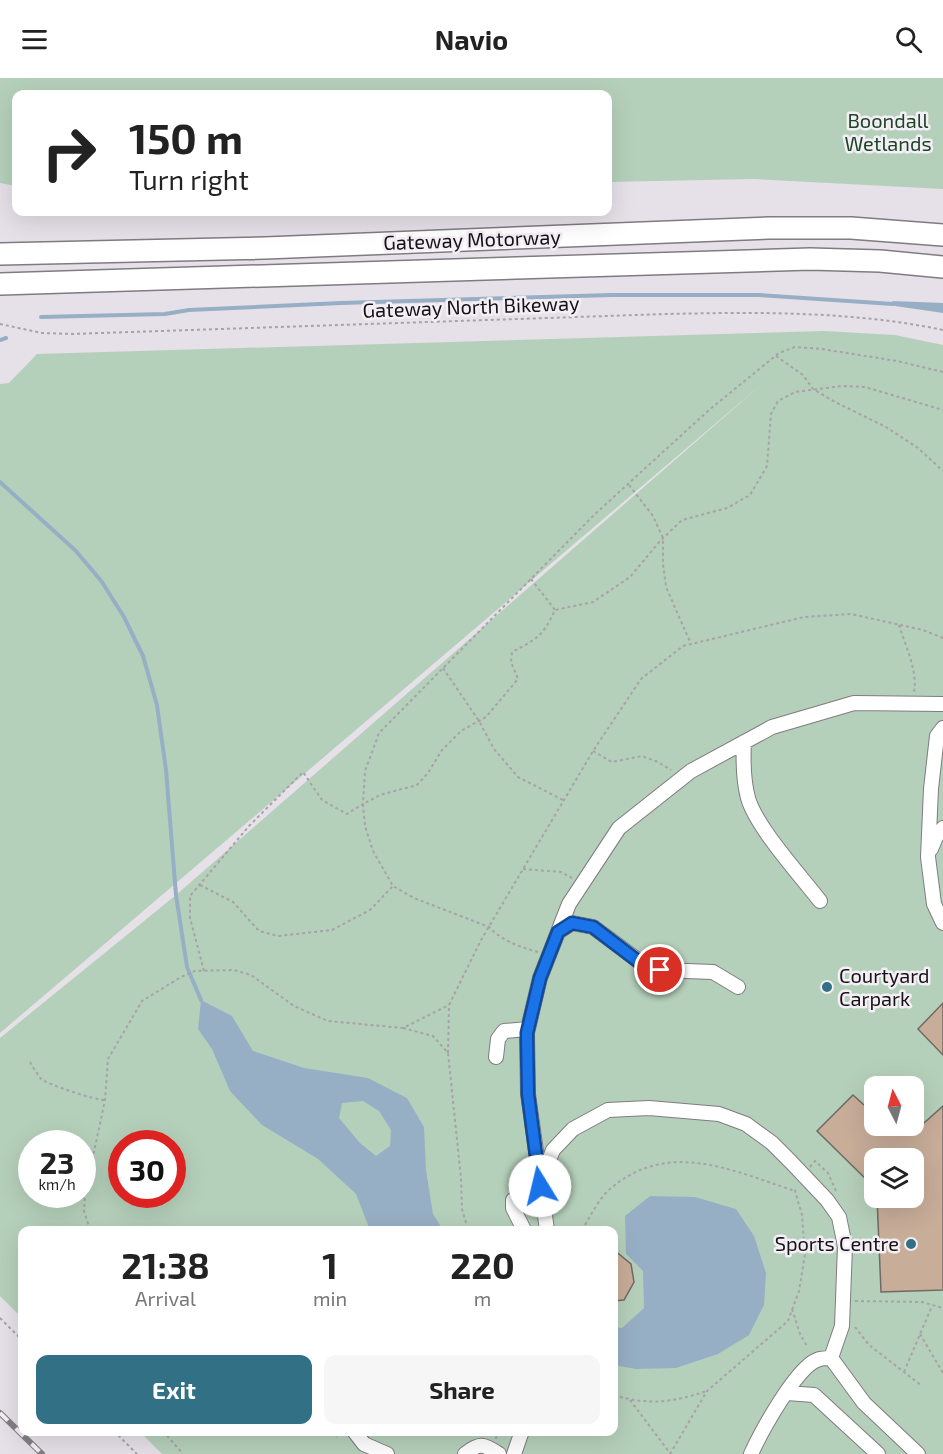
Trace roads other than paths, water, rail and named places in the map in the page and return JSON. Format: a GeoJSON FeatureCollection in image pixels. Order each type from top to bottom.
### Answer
{"type":"FeatureCollection","features":[{"type":"Feature","properties":{"kind":"highway","name":"Gateway Motorway"},"geometry":{"type":"LineString","coordinates":[[0,254],[265,248],[769,228],[851,228],[943,235]]}},
{"type":"Feature","properties":{"kind":"highway","name":"Gateway Motorway"},"geometry":{"type":"LineString","coordinates":[[0,284],[810,259],[880,261],[943,267]]}},
{"type":"Feature","properties":{"kind":"street"},"geometry":{"type":"LineString","coordinates":[[546,1226],[528,1094],[528,1029],[540,978],[569,904],[620,828],[691,771],[772,727],[854,703],[943,704]]}},
{"type":"Feature","properties":{"kind":"street"},"geometry":{"type":"LineString","coordinates":[[943,728],[937,736],[931,789],[928,857],[934,904],[943,923]]}},
{"type":"Feature","properties":{"kind":"street"},"geometry":{"type":"LineString","coordinates":[[744,742],[743,770],[749,800],[765,829],[820,901]]}},
{"type":"Feature","properties":{"kind":"street"},"geometry":{"type":"LineString","coordinates":[[931,789],[943,807]]}},
{"type":"Feature","properties":{"kind":"street"},"geometry":{"type":"LineString","coordinates":[[928,857],[936,837],[943,828]]}},
{"type":"Feature","properties":{"kind":"street"},"geometry":{"type":"LineString","coordinates":[[558,932],[572,923],[593,927],[639,962],[660,970],[713,972],[738,987]]}},
{"type":"Feature","properties":{"kind":"street"},"geometry":{"type":"LineString","coordinates":[[496,1057],[498,1039],[504,1031],[528,1029]]}},
{"type":"Feature","properties":{"kind":"street"},"geometry":{"type":"LineString","coordinates":[[540,1186],[554,1150],[573,1129],[608,1110],[649,1108],[719,1114],[746,1124],[772,1143],[827,1200],[839,1217],[844,1245],[842,1326],[831,1358]]}},
{"type":"Feature","properties":{"kind":"street"},"geometry":{"type":"LineString","coordinates":[[513,1200],[513,1209],[522,1226]]}},
{"type":"Feature","properties":{"kind":"street"},"geometry":{"type":"LineString","coordinates":[[752,1454],[759,1437],[796,1379],[817,1360],[831,1358]]}},
{"type":"Feature","properties":{"kind":"street"},"geometry":{"type":"LineString","coordinates":[[831,1358],[864,1403],[863,1421],[879,1454]]}},
{"type":"Feature","properties":{"kind":"street"},"geometry":{"type":"LineString","coordinates":[[787,1393],[814,1395],[918,1454]]}},
{"type":"Feature","properties":{"kind":"street"},"geometry":{"type":"LineString","coordinates":[[358,1436],[364,1444],[387,1454]]}},
{"type":"Feature","properties":{"kind":"street"},"geometry":{"type":"LineString","coordinates":[[514,1454],[520,1436]]}},
{"type":"Feature","properties":{"kind":"street"},"geometry":{"type":"LineString","coordinates":[[470,1450],[484,1445],[499,1454]]}},
{"type":"Feature","properties":{"kind":"water"},"geometry":{"type":"Polygon","coordinates":[[[892,301],[943,303],[943,313],[895,306],[892,301]]]}},
{"type":"Feature","properties":{"kind":"water"},"geometry":{"type":"Polygon","coordinates":[[[201,1000],[232,1016],[253,1051],[304,1068],[368,1078],[407,1098],[424,1127],[426,1170],[433,1214],[440,1226],[368,1226],[356,1194],[318,1159],[262,1125],[230,1091],[212,1049],[198,1029],[201,1000]],[[363,1101],[342,1103],[339,1118],[360,1143],[376,1156],[390,1146],[391,1130],[379,1111],[363,1101]]]}},
{"type":"Feature","properties":{"kind":"water"},"geometry":{"type":"Polygon","coordinates":[[[650,1196],[695,1197],[736,1209],[754,1236],[766,1273],[764,1305],[749,1335],[718,1354],[676,1368],[636,1369],[618,1366],[618,1328],[622,1328],[644,1308],[643,1271],[626,1254],[625,1216],[650,1196]]]}},
{"type":"Feature","properties":{"kind":"waterway"},"geometry":{"type":"LineString","coordinates":[[41,317],[165,314],[189,310],[341,303],[612,295],[759,295],[893,304]]}},
{"type":"Feature","properties":{"kind":"waterway"},"geometry":{"type":"LineString","coordinates":[[0,340],[6,338]]}},
{"type":"Feature","properties":{"kind":"waterway"},"geometry":{"type":"LineString","coordinates":[[0,482],[76,551],[102,582],[124,617],[143,656],[157,705],[166,770],[176,895],[187,967],[201,1000]]}},
{"type":"Feature","properties":{"kind":"railway"},"geometry":{"type":"LineString","coordinates":[[0,1413],[18,1431]]}},
{"type":"Feature","properties":{"kind":"railway"},"geometry":{"type":"LineString","coordinates":[[24,1436],[42,1454]]}},
{"type":"Feature","properties":{"kind":"place","name":"Courtyard Carpark"},"geometry":{"type":"Point","coordinates":[827,987]}},
{"type":"Feature","properties":{"kind":"place","name":"Sports Centre"},"geometry":{"type":"Point","coordinates":[911,1244]}},
{"type":"Feature","properties":{"kind":"park label","name":"Boondall Wetlands"},"geometry":{"type":"Point","coordinates":[888,132]}}]}
